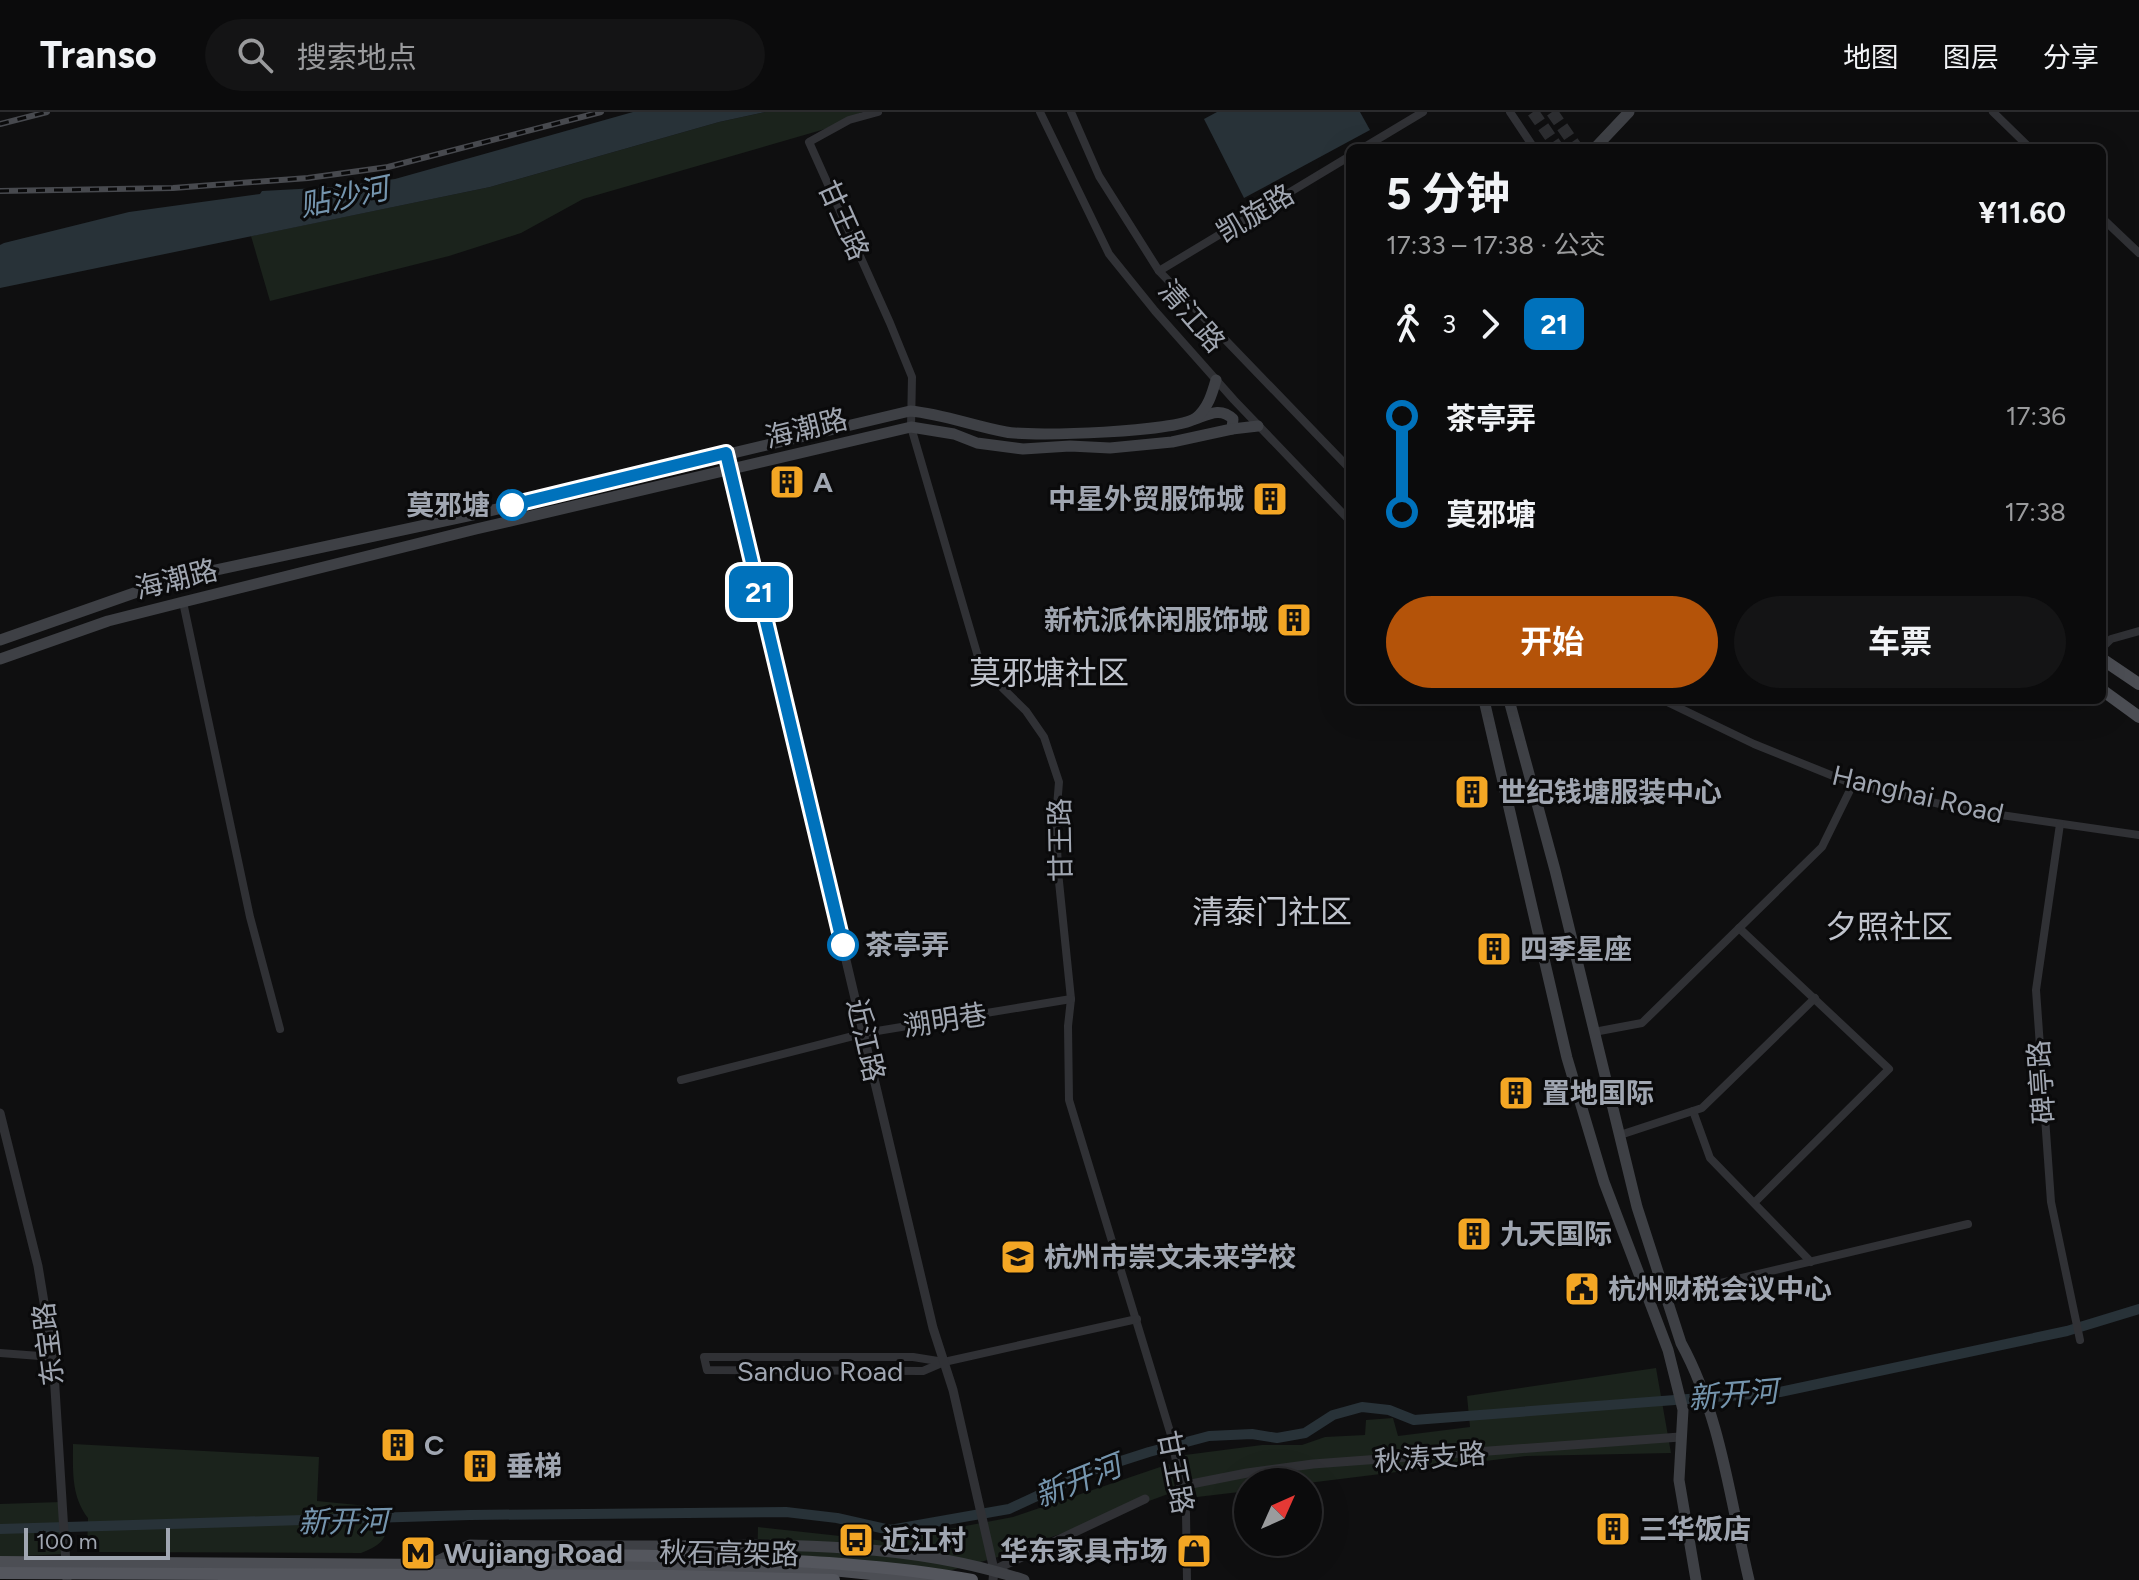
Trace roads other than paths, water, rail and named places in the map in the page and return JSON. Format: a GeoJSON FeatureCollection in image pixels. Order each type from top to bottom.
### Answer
{"type":"FeatureCollection","features":[{"type":"Feature","properties":{"kind":"highway"},"geometry":{"type":"LineString","coordinates":[[526,1564],[556,1558],[670,1556],[854,1565],[972,1580]]}},
{"type":"Feature","properties":{"kind":"highway","name":"秋石高架路"},"geometry":{"type":"LineString","coordinates":[[0,1573],[658,1575],[834,1580]]}},
{"type":"Feature","properties":{"kind":"main road"},"geometry":{"type":"LineString","coordinates":[[1599,144],[1629,112]]}},
{"type":"Feature","properties":{"kind":"main road"},"geometry":{"type":"LineString","coordinates":[[1194,420],[1206,406],[1216,380]]}},
{"type":"Feature","properties":{"kind":"main road","name":"海潮路"},"geometry":{"type":"LineString","coordinates":[[0,640],[174,579],[472,515],[910,411],[938,413],[1020,433],[1159,428],[1224,412],[1233,419],[1232,429]]}},
{"type":"Feature","properties":{"kind":"main road","name":"海潮路"},"geometry":{"type":"LineString","coordinates":[[0,659],[108,621],[476,529],[911,427],[954,434],[977,443],[1023,449],[1070,446],[1110,448],[1172,442],[1258,426]]}},
{"type":"Feature","properties":{"kind":"main road"},"geometry":{"type":"LineString","coordinates":[[2106,662],[2139,684]]}},
{"type":"Feature","properties":{"kind":"main road"},"geometry":{"type":"LineString","coordinates":[[2106,693],[2139,717]]}},
{"type":"Feature","properties":{"kind":"main road"},"geometry":{"type":"LineString","coordinates":[[1485,704],[1567,1058],[1604,1182],[1668,1350],[1683,1410],[1679,1480],[1696,1580]]}},
{"type":"Feature","properties":{"kind":"main road"},"geometry":{"type":"LineString","coordinates":[[1510,704],[1555,870],[1637,1207],[1681,1343],[1692,1363],[1726,1466],[1749,1580]]}},
{"type":"Feature","properties":{"kind":"main road"},"geometry":{"type":"LineString","coordinates":[[434,1563],[470,1545],[746,1544],[899,1554],[1024,1580]]}},
{"type":"Feature","properties":{"kind":"main road"},"geometry":{"type":"LineString","coordinates":[[0,1562],[406,1566],[434,1563],[526,1564],[743,1574],[857,1572],[929,1580]]}},
{"type":"Feature","properties":{"kind":"main road"},"geometry":{"type":"LineString","coordinates":[[432,1580],[434,1563]]}},
{"type":"Feature","properties":{"kind":"main road"},"geometry":{"type":"LineString","coordinates":[[404,1580],[406,1566]]}},
{"type":"Feature","properties":{"kind":"street","name":"甘王路"},"geometry":{"type":"LineString","coordinates":[[878,112],[849,120],[809,142],[912,377],[911,427],[981,667],[1026,711],[1044,737],[1059,782],[1056,819],[1058,872],[1071,999],[1068,1026],[1069,1100],[1171,1435],[1186,1513],[1187,1580]]}},
{"type":"Feature","properties":{"kind":"street","name":"清江路"},"geometry":{"type":"LineString","coordinates":[[1040,112],[1109,254],[1216,380],[1346,517]]}},
{"type":"Feature","properties":{"kind":"street","name":"清江路"},"geometry":{"type":"LineString","coordinates":[[1071,112],[1099,176],[1159,271],[1346,465]]}},
{"type":"Feature","properties":{"kind":"street"},"geometry":{"type":"LineString","coordinates":[[1370,144],[1423,112]]}},
{"type":"Feature","properties":{"kind":"street"},"geometry":{"type":"LineString","coordinates":[[1510,112],[1531,144]]}},
{"type":"Feature","properties":{"kind":"street"},"geometry":{"type":"LineString","coordinates":[[1993,112],[2026,144]]}},
{"type":"Feature","properties":{"kind":"street","name":"凯旋路"},"geometry":{"type":"LineString","coordinates":[[1159,271],[1346,158]]}},
{"type":"Feature","properties":{"kind":"street"},"geometry":{"type":"LineString","coordinates":[[2106,222],[2139,253]]}},
{"type":"Feature","properties":{"kind":"street","name":"近江路"},"geometry":{"type":"LineString","coordinates":[[726,453],[994,1575]]}},
{"type":"Feature","properties":{"kind":"street"},"geometry":{"type":"LineString","coordinates":[[183,602],[250,917],[280,1029]]}},
{"type":"Feature","properties":{"kind":"street"},"geometry":{"type":"LineString","coordinates":[[2106,644],[2111,639],[2139,631]]}},
{"type":"Feature","properties":{"kind":"street","name":"Hanghai Road"},"geometry":{"type":"LineString","coordinates":[[1671,704],[1754,744],[1853,784],[1966,810],[2139,835]]}},
{"type":"Feature","properties":{"kind":"street"},"geometry":{"type":"LineString","coordinates":[[1594,1032],[1642,1023],[1822,847],[1853,784]]}},
{"type":"Feature","properties":{"kind":"street","name":"碑亭路"},"geometry":{"type":"LineString","coordinates":[[2060,824],[2036,990],[2051,1202],[2080,1340]]}},
{"type":"Feature","properties":{"kind":"street"},"geometry":{"type":"LineString","coordinates":[[1739,928],[1889,1069],[1755,1202]]}},
{"type":"Feature","properties":{"kind":"street"},"geometry":{"type":"LineString","coordinates":[[1620,1135],[1702,1108],[1815,998]]}},
{"type":"Feature","properties":{"kind":"street","name":"溯明巷"},"geometry":{"type":"LineString","coordinates":[[681,1080],[865,1033],[1071,999]]}},
{"type":"Feature","properties":{"kind":"street"},"geometry":{"type":"LineString","coordinates":[[1693,1111],[1710,1158],[1811,1262]]}},
{"type":"Feature","properties":{"kind":"street","name":"东宝路"},"geometry":{"type":"LineString","coordinates":[[0,1113],[38,1266],[53,1357],[67,1580]]}},
{"type":"Feature","properties":{"kind":"street"},"geometry":{"type":"LineString","coordinates":[[1666,1296],[1968,1224]]}},
{"type":"Feature","properties":{"kind":"street","name":"Sanduo Road"},"geometry":{"type":"LineString","coordinates":[[944,1362],[913,1357],[704,1357],[707,1370],[923,1371],[944,1362],[1137,1319]]}},
{"type":"Feature","properties":{"kind":"street"},"geometry":{"type":"LineString","coordinates":[[0,1353],[53,1357]]}},
{"type":"Feature","properties":{"kind":"street","name":"秋涛支路"},"geometry":{"type":"LineString","coordinates":[[1181,1486],[1313,1464],[1680,1437]]}},
{"type":"Feature","properties":{"kind":"street"},"geometry":{"type":"LineString","coordinates":[[994,1575],[1145,1499]]}},
{"type":"Feature","properties":{"kind":"street"},"geometry":{"type":"LineString","coordinates":[[743,1574],[746,1544]]}},
{"type":"Feature","properties":{"kind":"water","name":"贴沙河"},"geometry":{"type":"Polygon","coordinates":[[[633,112],[765,112],[719,122],[490,187],[0,288],[0,245],[4,243],[129,212],[260,194],[262,191],[335,187],[395,179],[633,112]]]}},
{"type":"Feature","properties":{"kind":"water"},"geometry":{"type":"Polygon","coordinates":[[[1217,112],[1360,112],[1370,130],[1244,198],[1204,119],[1217,112]]]}},
{"type":"Feature","properties":{"kind":"waterway","name":"新开河"},"geometry":{"type":"LineString","coordinates":[[0,1529],[470,1515],[786,1512],[837,1518],[890,1530],[1009,1509],[1093,1470],[1209,1436],[1252,1434],[1277,1438],[1305,1433],[1333,1415],[1362,1407],[1389,1410],[1414,1420],[1780,1392],[2067,1331],[2139,1309]]}},
{"type":"Feature","properties":{"kind":"tunnel"},"geometry":{"type":"LineString","coordinates":[[1533,112],[1555,144]]}},
{"type":"Feature","properties":{"kind":"tunnel"},"geometry":{"type":"LineString","coordinates":[[1552,112],[1574,144]]}},
{"type":"Feature","properties":{"kind":"railway"},"geometry":{"type":"LineString","coordinates":[[0,124],[47,112]]}},
{"type":"Feature","properties":{"kind":"railway"},"geometry":{"type":"LineString","coordinates":[[0,191],[173,188],[308,178],[388,167],[601,112]]}},
{"type":"Feature","properties":{"kind":"place","name":"A"},"geometry":{"type":"Point","coordinates":[787,482]}},
{"type":"Feature","properties":{"kind":"place","name":"中星外贸服饰城"},"geometry":{"type":"Point","coordinates":[1270,499]}},
{"type":"Feature","properties":{"kind":"place","name":"莫邪塘"},"geometry":{"type":"Point","coordinates":[512,505]}},
{"type":"Feature","properties":{"kind":"place","name":"新杭派休闲服饰城"},"geometry":{"type":"Point","coordinates":[1294,620]}},
{"type":"Feature","properties":{"kind":"place","name":"世纪钱塘服装中心"},"geometry":{"type":"Point","coordinates":[1472,792]}},
{"type":"Feature","properties":{"kind":"place","name":"茶亭弄"},"geometry":{"type":"Point","coordinates":[843,945]}},
{"type":"Feature","properties":{"kind":"place","name":"四季星座"},"geometry":{"type":"Point","coordinates":[1494,949]}},
{"type":"Feature","properties":{"kind":"place","name":"置地国际"},"geometry":{"type":"Point","coordinates":[1516,1093]}},
{"type":"Feature","properties":{"kind":"place","name":"九天国际"},"geometry":{"type":"Point","coordinates":[1474,1234]}},
{"type":"Feature","properties":{"kind":"place","name":"杭州市崇文未来学校"},"geometry":{"type":"Point","coordinates":[1018,1257]}},
{"type":"Feature","properties":{"kind":"place","name":"杭州财税会议中心"},"geometry":{"type":"Point","coordinates":[1582,1289]}},
{"type":"Feature","properties":{"kind":"place","name":"C"},"geometry":{"type":"Point","coordinates":[398,1445]}},
{"type":"Feature","properties":{"kind":"place","name":"垂梯"},"geometry":{"type":"Point","coordinates":[480,1466]}},
{"type":"Feature","properties":{"kind":"place","name":"三华饭店"},"geometry":{"type":"Point","coordinates":[1613,1529]}},
{"type":"Feature","properties":{"kind":"place","name":"近江村"},"geometry":{"type":"Point","coordinates":[856,1540]}},
{"type":"Feature","properties":{"kind":"place","name":"华东家具市场"},"geometry":{"type":"Point","coordinates":[1194,1551]}},
{"type":"Feature","properties":{"kind":"place","name":"Wujiang Road"},"geometry":{"type":"Point","coordinates":[418,1553]}},
{"type":"Feature","properties":{"kind":"district","name":"莫邪塘社区"},"geometry":{"type":"Point","coordinates":[1049,673]}},
{"type":"Feature","properties":{"kind":"district","name":"清泰门社区"},"geometry":{"type":"Point","coordinates":[1272,912]}},
{"type":"Feature","properties":{"kind":"district","name":"夕照社区"},"geometry":{"type":"Point","coordinates":[1889,927]}}]}
